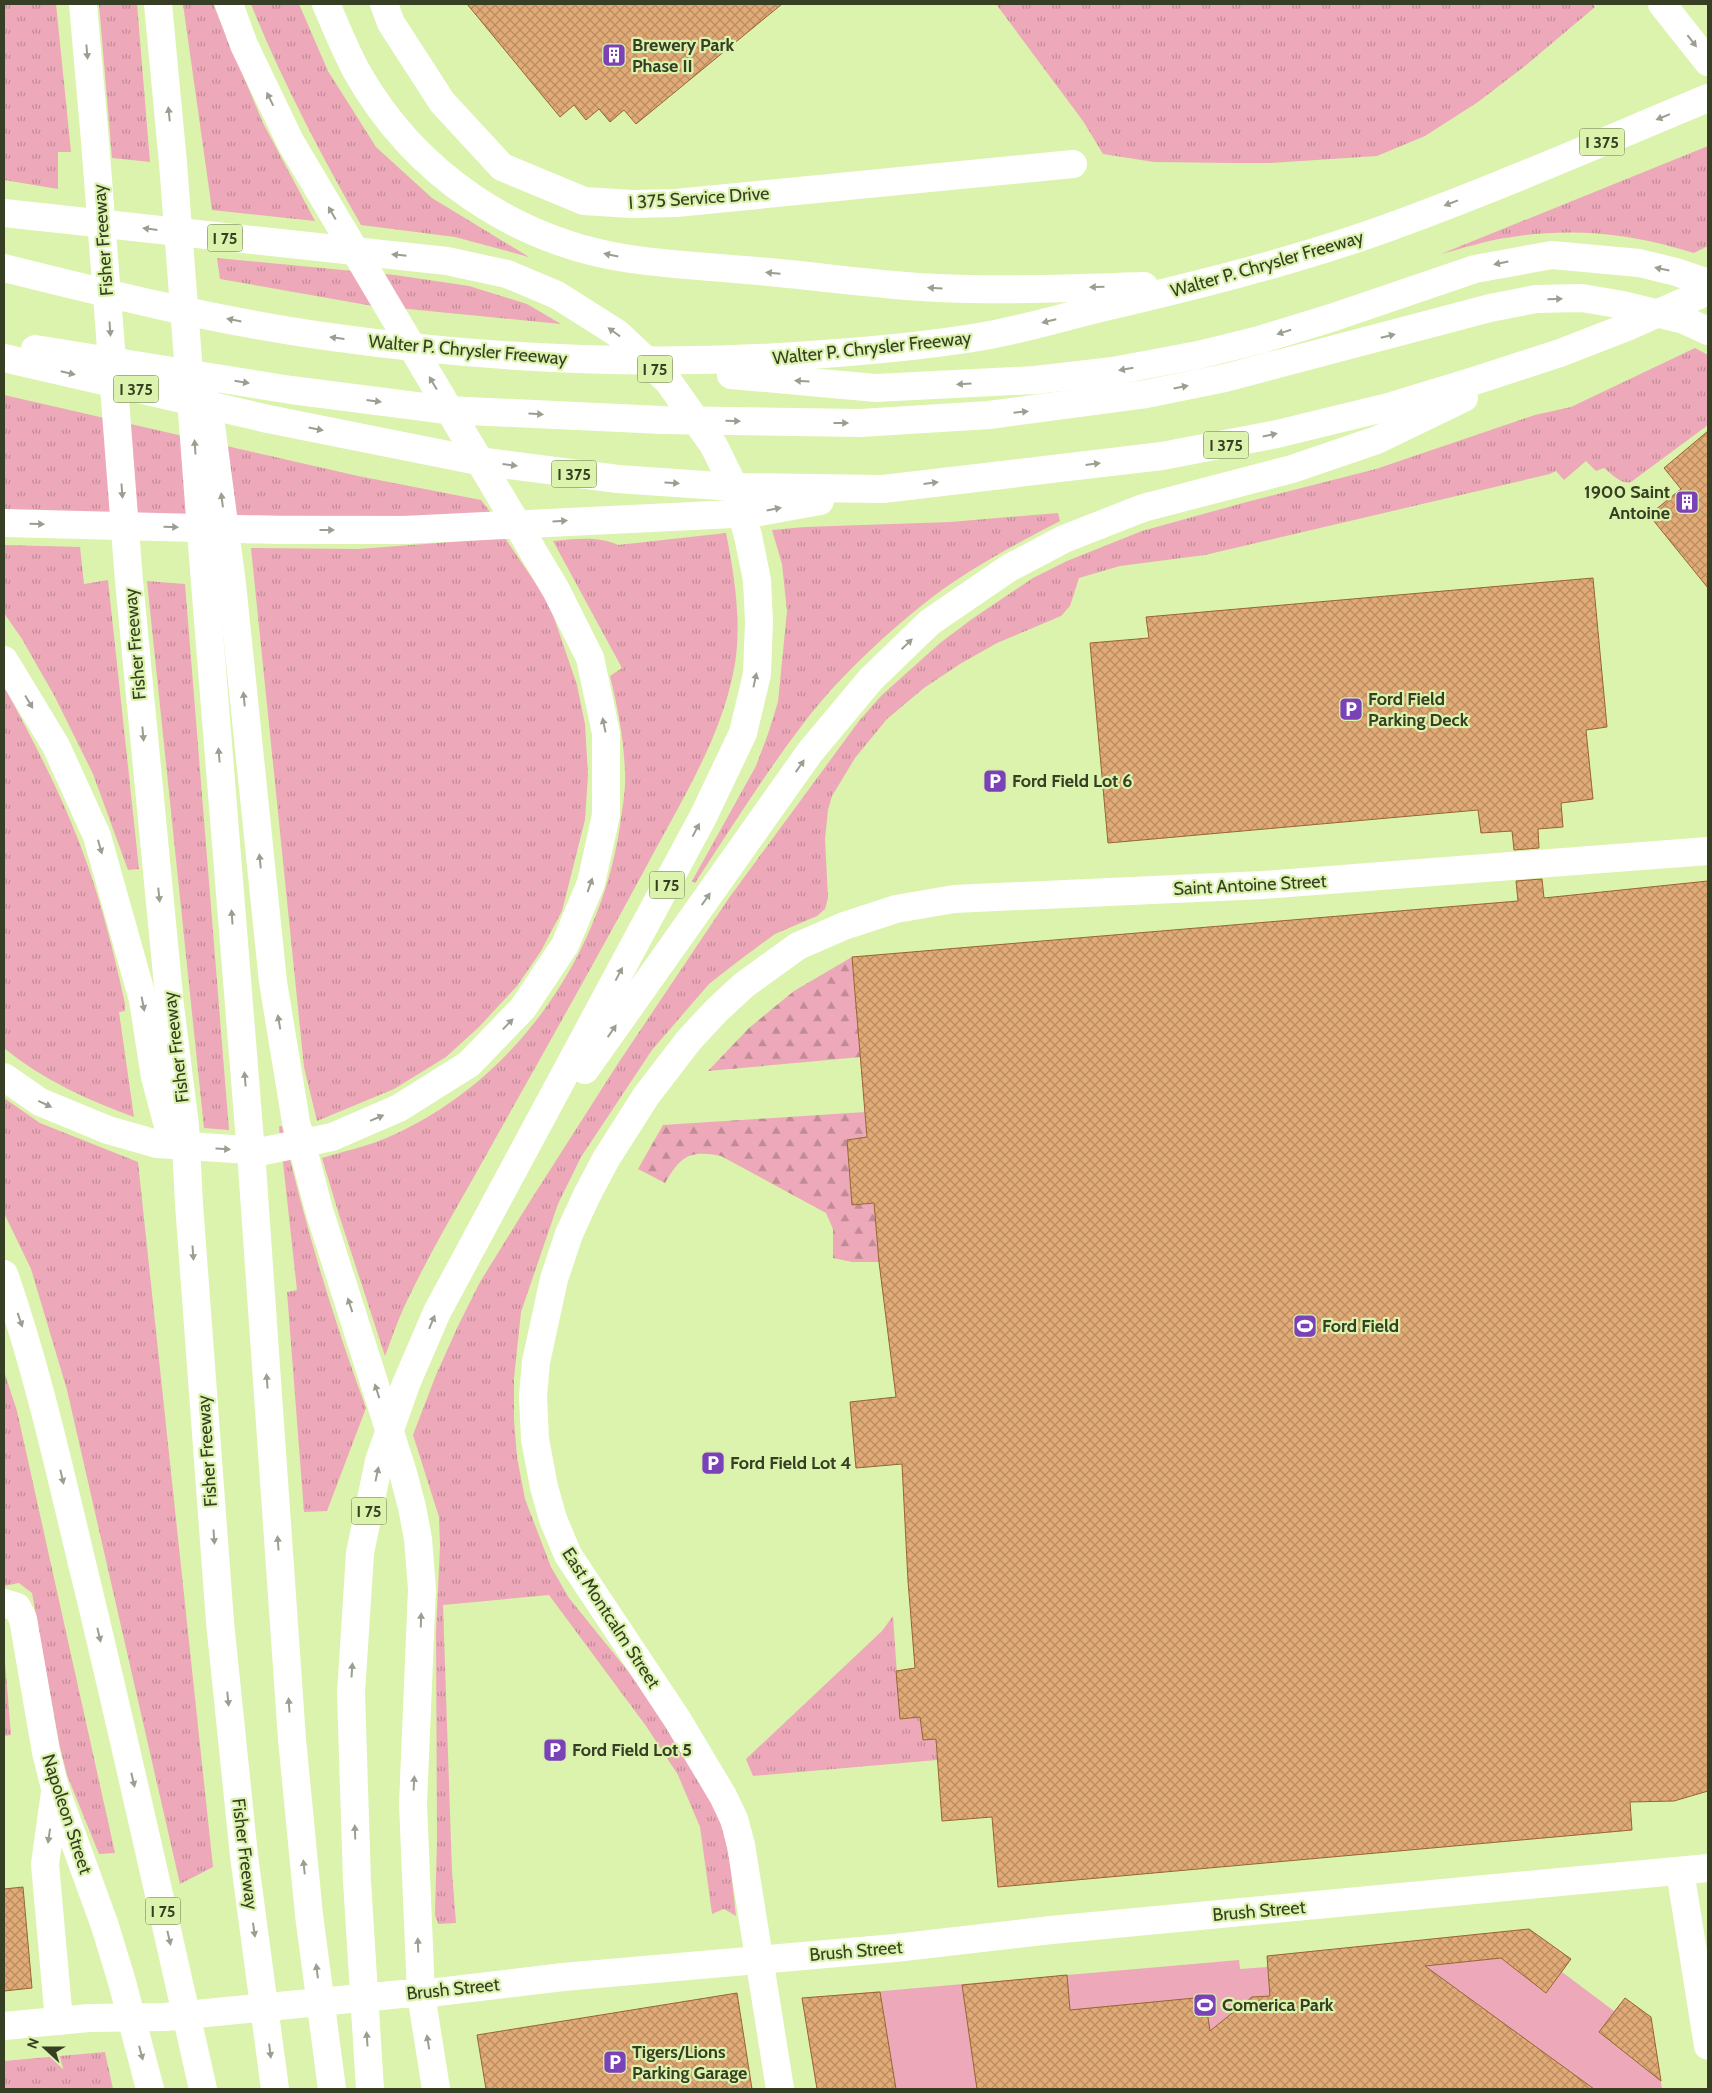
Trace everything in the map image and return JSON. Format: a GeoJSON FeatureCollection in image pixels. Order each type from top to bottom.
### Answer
{"type":"FeatureCollection","features":[{"type":"Feature","properties":{"kind":"main road","name":"Fisher Freeway"},"geometry":{"type":"LineString","coordinates":[[82,4],[96,141],[129,581],[169,997],[176,1124],[189,1204],[220,1622],[244,1856],[275,2089]]}},
{"type":"Feature","properties":{"kind":"main road"},"geometry":{"type":"LineString","coordinates":[[158,4],[174,163],[205,583],[252,1166],[292,1738],[309,1915],[332,2089]]}},
{"type":"Feature","properties":{"kind":"main road"},"geometry":{"type":"LineString","coordinates":[[4,1078],[40,1102],[108,1130],[157,1144],[264,1152],[332,1137],[398,1108],[469,1064],[523,1008],[565,945],[591,882],[606,815],[606,733],[590,658],[556,590],[292,143],[244,46],[229,4]]}},
{"type":"Feature","properties":{"kind":"main road"},"geometry":{"type":"LineString","coordinates":[[326,4],[357,72],[394,128],[416,152],[438,172],[489,209],[538,234],[562,243],[630,259],[937,288],[1042,289],[1198,285]]}},
{"type":"Feature","properties":{"kind":"main road","name":"I 375 Service Drive"},"geometry":{"type":"LineString","coordinates":[[384,4],[391,22],[442,102],[502,166],[584,201],[632,204],[676,203],[1073,164]]}},
{"type":"Feature","properties":{"kind":"main road"},"geometry":{"type":"LineString","coordinates":[[1669,12],[1708,62]]}},
{"type":"Feature","properties":{"kind":"main road","name":"Walter P. Chrysler Freeway"},"geometry":{"type":"LineString","coordinates":[[4,268],[154,304],[328,337],[446,352],[577,360],[755,360],[873,350],[992,335],[1245,273],[1372,233],[1496,186],[1708,98]]}},
{"type":"Feature","properties":{"kind":"main road"},"geometry":{"type":"LineString","coordinates":[[174,163],[220,481],[273,982],[296,1122],[312,1184],[403,1474],[418,1540],[421,1564],[422,1616],[413,1804],[411,1994],[436,2089]]}},
{"type":"Feature","properties":{"kind":"main road","name":"I 75"},"geometry":{"type":"LineString","coordinates":[[4,213],[447,261],[507,274],[557,295],[617,333],[668,381],[714,446],[735,489],[748,536],[757,580],[759,622],[756,674],[743,733],[694,834],[437,1312],[406,1384],[379,1461],[360,1553],[351,1693],[357,1881],[370,2089]]}},
{"type":"Feature","properties":{"kind":"main road"},"geometry":{"type":"LineString","coordinates":[[577,360],[876,388],[1015,381],[1113,371],[1165,362],[1259,340],[1331,318],[1475,269],[1552,255],[1638,263],[1676,272],[1708,283]]}},
{"type":"Feature","properties":{"kind":"main road","name":"I 375"},"geometry":{"type":"LineString","coordinates":[[4,358],[268,419],[478,461],[618,479],[734,488],[883,489],[1162,456],[1277,434],[1392,406],[1560,353],[1626,327],[1708,291]]}},
{"type":"Feature","properties":{"kind":"main road"},"geometry":{"type":"LineString","coordinates":[[4,344],[291,390],[447,410],[662,420],[860,422],[945,418],[1092,403],[1225,378],[1490,308],[1536,299],[1582,298],[1623,305],[1684,320],[1708,331]]}},
{"type":"Feature","properties":{"kind":"main road"},"geometry":{"type":"LineString","coordinates":[[513,1171],[810,752],[871,679],[930,622],[1009,568],[1064,539],[1142,508],[1292,469],[1377,440],[1560,353]]}},
{"type":"Feature","properties":{"kind":"main road"},"geometry":{"type":"LineString","coordinates":[[4,523],[269,530],[404,530],[754,513],[883,489]]}},
{"type":"Feature","properties":{"kind":"main road"},"geometry":{"type":"LineString","coordinates":[[4,660],[56,746],[97,836],[143,1000],[155,1077],[176,1124]]}},
{"type":"Feature","properties":{"kind":"main road","name":"Saint Antoine Street"},"geometry":{"type":"LineString","coordinates":[[798,946],[844,926],[896,909],[954,899],[1263,885],[1708,851]]}},
{"type":"Feature","properties":{"kind":"main road","name":"East Montcalm Street"},"geometry":{"type":"LineString","coordinates":[[780,2089],[758,1960],[742,1845],[734,1819],[723,1796],[677,1719],[568,1556],[553,1519],[544,1487],[535,1439],[533,1396],[537,1352],[554,1279],[570,1234],[606,1159],[646,1096],[689,1040],[744,985],[798,946]]}},
{"type":"Feature","properties":{"kind":"main road","name":"I 75"},"geometry":{"type":"LineString","coordinates":[[4,1274],[24,1333],[48,1418],[203,2089]]}},
{"type":"Feature","properties":{"kind":"main road","name":"Napoleon Street"},"geometry":{"type":"LineString","coordinates":[[10,1605],[23,1619],[46,1752],[55,1788],[105,1926],[150,2089]]}},
{"type":"Feature","properties":{"kind":"main road"},"geometry":{"type":"LineString","coordinates":[[55,1788],[45,1864],[59,2021]]}},
{"type":"Feature","properties":{"kind":"main road","name":"Brush Street"},"geometry":{"type":"LineString","coordinates":[[4,2026],[88,2018],[165,2017],[411,1994],[563,1976],[895,1948],[1052,1930],[1708,1868]]}},
{"type":"Feature","properties":{"kind":"main road"},"geometry":{"type":"LineString","coordinates":[[1680,1871],[1708,2046]]}},
{"type":"Feature","properties":{"kind":"green space"},"geometry":{"type":"Polygon","coordinates":[[[4,4],[56,4],[71,152],[58,152],[58,189],[4,180],[4,4]]]}},
{"type":"Feature","properties":{"kind":"green space"},"geometry":{"type":"Polygon","coordinates":[[[99,4],[137,4],[150,162],[112,158],[99,4]]]}},
{"type":"Feature","properties":{"kind":"green space"},"geometry":{"type":"Polygon","coordinates":[[[183,4],[213,4],[263,123],[315,221],[212,210],[183,4]]]}},
{"type":"Feature","properties":{"kind":"green space"},"geometry":{"type":"Polygon","coordinates":[[[251,4],[299,4],[328,71],[376,147],[432,198],[529,257],[455,237],[361,225],[302,116],[251,4]]]}},
{"type":"Feature","properties":{"kind":"green space"},"geometry":{"type":"Polygon","coordinates":[[[996,4],[1593,4],[1595,7],[1525,66],[1478,102],[1425,136],[1377,156],[1271,163],[1231,163],[1154,162],[1103,154],[1083,121],[996,4]]]}},
{"type":"Feature","properties":{"kind":"green space"},"geometry":{"type":"Polygon","coordinates":[[[1708,146],[1708,246],[1694,253],[1671,246],[1626,237],[1604,234],[1558,233],[1503,238],[1441,254],[1708,146]]]}},
{"type":"Feature","properties":{"kind":"green space"},"geometry":{"type":"Polygon","coordinates":[[[217,258],[395,275],[469,286],[527,304],[561,324],[367,305],[220,279],[217,258]]]}},
{"type":"Feature","properties":{"kind":"green space"},"geometry":{"type":"Polygon","coordinates":[[[1695,348],[1708,355],[1708,425],[1631,482],[1627,483],[1620,480],[1604,468],[1596,471],[1586,461],[1564,480],[1556,471],[1550,474],[1205,555],[1120,566],[1079,578],[1070,606],[1061,616],[997,643],[960,664],[924,688],[887,719],[855,758],[832,796],[828,810],[825,839],[828,898],[825,909],[817,916],[775,934],[709,984],[652,1050],[581,1157],[558,1204],[521,1312],[514,1378],[514,1420],[517,1457],[525,1499],[551,1567],[569,1598],[678,1733],[713,1804],[724,1833],[730,1863],[736,1916],[724,1909],[712,1914],[700,1827],[678,1775],[646,1726],[549,1595],[443,1605],[452,1872],[456,1923],[438,1924],[435,1915],[437,1840],[436,1633],[440,1546],[439,1517],[413,1435],[436,1375],[458,1326],[480,1282],[527,1206],[617,1065],[729,898],[859,721],[882,695],[940,643],[1033,578],[1067,561],[1142,531],[1376,469],[1535,415],[1571,407],[1695,348]]]}},
{"type":"Feature","properties":{"kind":"green space"},"geometry":{"type":"Polygon","coordinates":[[[4,395],[358,476],[481,500],[491,513],[438,516],[80,515],[4,511],[4,395]]]}},
{"type":"Feature","properties":{"kind":"green space"},"geometry":{"type":"Polygon","coordinates":[[[1058,513],[1060,521],[1006,550],[954,582],[906,618],[860,660],[806,720],[763,780],[695,883],[692,881],[756,766],[778,702],[787,611],[782,564],[772,530],[805,527],[950,522],[1058,513]]]}},
{"type":"Feature","properties":{"kind":"green space"},"geometry":{"type":"Polygon","coordinates":[[[726,533],[735,585],[738,622],[733,674],[727,700],[718,725],[683,799],[427,1260],[404,1308],[385,1356],[322,1158],[383,1140],[435,1112],[476,1083],[512,1049],[544,1010],[571,968],[593,922],[609,875],[620,826],[625,786],[624,761],[620,724],[610,676],[622,668],[553,541],[594,539],[618,545],[726,533]]]}},
{"type":"Feature","properties":{"kind":"green space"},"geometry":{"type":"Polygon","coordinates":[[[505,538],[549,603],[577,685],[585,724],[588,775],[585,820],[562,911],[541,951],[517,986],[479,1027],[446,1057],[394,1089],[317,1121],[304,1067],[251,548],[358,549],[505,538]]]}},
{"type":"Feature","properties":{"kind":"green space"},"geometry":{"type":"Polygon","coordinates":[[[4,545],[80,547],[84,584],[108,580],[139,869],[128,870],[93,774],[55,697],[22,639],[4,613],[4,545]]]}},
{"type":"Feature","properties":{"kind":"green space"},"geometry":{"type":"Polygon","coordinates":[[[147,581],[185,584],[229,1130],[204,1128],[147,581]]]}},
{"type":"Feature","properties":{"kind":"green space"},"geometry":{"type":"Polygon","coordinates":[[[4,686],[64,805],[96,889],[115,958],[125,1004],[125,1011],[119,1012],[134,1117],[66,1088],[34,1070],[4,1048],[4,686]]]}},
{"type":"Feature","properties":{"kind":"green space"},"geometry":{"type":"Polygon","coordinates":[[[852,957],[861,1057],[708,1071],[749,1028],[794,991],[852,957]]]}},
{"type":"Feature","properties":{"kind":"green space"},"geometry":{"type":"Polygon","coordinates":[[[4,1098],[40,1123],[138,1162],[213,1867],[180,1884],[67,1390],[31,1269],[4,1213],[4,1098]]]}},
{"type":"Feature","properties":{"kind":"green space"},"geometry":{"type":"Polygon","coordinates":[[[865,1112],[867,1137],[847,1140],[852,1205],[874,1203],[879,1262],[852,1262],[833,1258],[833,1229],[826,1213],[721,1156],[701,1154],[687,1157],[681,1161],[665,1183],[638,1169],[663,1125],[865,1112]]]}},
{"type":"Feature","properties":{"kind":"green space"},"geometry":{"type":"Polygon","coordinates":[[[279,1126],[282,1126],[309,1233],[330,1303],[366,1408],[327,1511],[304,1512],[287,1292],[297,1290],[279,1126]]]}},
{"type":"Feature","properties":{"kind":"green space"},"geometry":{"type":"Polygon","coordinates":[[[4,1371],[17,1411],[115,1853],[99,1854],[67,1775],[59,1743],[32,1593],[19,1583],[4,1586],[4,1371]]]}},
{"type":"Feature","properties":{"kind":"green space"},"geometry":{"type":"Polygon","coordinates":[[[893,1616],[900,1719],[920,1717],[923,1740],[936,1739],[937,1760],[753,1776],[746,1759],[882,1631],[893,1616]]]}},
{"type":"Feature","properties":{"kind":"green space"},"geometry":{"type":"Polygon","coordinates":[[[4,1650],[11,1735],[4,1736],[4,1650]]]}},
{"type":"Feature","properties":{"kind":"green space","name":"Comerica Park"},"geometry":{"type":"Polygon","coordinates":[[[1529,1929],[1571,1959],[1562,1972],[1614,2011],[1625,1998],[1651,2017],[1662,2089],[817,2089],[802,1998],[1239,1960],[1240,1969],[1267,1967],[1267,1956],[1529,1929]]]}},
{"type":"Feature","properties":{"kind":"green space"},"geometry":{"type":"Polygon","coordinates":[[[105,2052],[113,2089],[4,2089],[4,2061],[105,2052]]]}},
{"type":"Feature","properties":{"kind":"building","name":"Brewery Park Phase II"},"geometry":{"type":"Polygon","coordinates":[[[467,4],[782,4],[636,124],[624,110],[610,122],[599,109],[586,120],[574,105],[560,117],[467,4]]]}},
{"type":"Feature","properties":{"kind":"building","name":"1900 Saint Antoine"},"geometry":{"type":"Polygon","coordinates":[[[1708,431],[1708,588],[1649,515],[1681,489],[1664,468],[1708,431]]]}},
{"type":"Feature","properties":{"kind":"building","name":"Ford Field Parking Deck"},"geometry":{"type":"Polygon","coordinates":[[[1593,578],[1607,727],[1586,730],[1593,799],[1561,803],[1563,827],[1538,829],[1539,848],[1514,850],[1512,831],[1481,833],[1478,810],[1108,843],[1090,643],[1149,638],[1146,617],[1593,578]]]}},
{"type":"Feature","properties":{"kind":"building","name":"Ford Field"},"geometry":{"type":"Polygon","coordinates":[[[1542,879],[1544,898],[1708,881],[1708,1791],[1674,1801],[1630,1802],[1632,1830],[998,1887],[992,1817],[942,1821],[936,1739],[923,1740],[920,1717],[900,1719],[896,1671],[915,1668],[902,1464],[856,1468],[850,1402],[896,1397],[879,1262],[874,1203],[852,1205],[847,1140],[867,1137],[852,957],[1518,901],[1516,881],[1542,879]]]}},
{"type":"Feature","properties":{"kind":"building"},"geometry":{"type":"Polygon","coordinates":[[[23,1887],[32,1988],[4,1991],[4,1889],[23,1887]]]}},
{"type":"Feature","properties":{"kind":"building","name":"Comerica Park"},"geometry":{"type":"Polygon","coordinates":[[[1529,1929],[1571,1959],[1546,1993],[1501,1958],[1425,1966],[1594,2089],[977,2089],[962,1985],[1067,1975],[1070,2010],[1205,1997],[1210,2031],[1252,1997],[1270,1996],[1267,1956],[1529,1929]]]}},
{"type":"Feature","properties":{"kind":"building"},"geometry":{"type":"Polygon","coordinates":[[[880,1992],[896,2089],[817,2089],[802,1998],[880,1992]]]}},
{"type":"Feature","properties":{"kind":"building","name":"Tigers/Lions Parking Garage"},"geometry":{"type":"Polygon","coordinates":[[[737,1993],[752,2089],[486,2089],[477,2035],[737,1993]]]}},
{"type":"Feature","properties":{"kind":"building"},"geometry":{"type":"Polygon","coordinates":[[[1625,1998],[1651,2017],[1661,2081],[1599,2032],[1625,1998]]]}},
{"type":"Feature","properties":{"kind":"place","name":"Brewery Park Phase II"},"geometry":{"type":"Point","coordinates":[614,55]}},
{"type":"Feature","properties":{"kind":"place","name":"1900 Saint Antoine"},"geometry":{"type":"Point","coordinates":[1687,502]}},
{"type":"Feature","properties":{"kind":"place","name":"Ford Field Parking Deck"},"geometry":{"type":"Point","coordinates":[1351,709]}},
{"type":"Feature","properties":{"kind":"place","name":"Ford Field Lot 6"},"geometry":{"type":"Point","coordinates":[995,781]}},
{"type":"Feature","properties":{"kind":"place","name":"Ford Field"},"geometry":{"type":"Point","coordinates":[1305,1326]}},
{"type":"Feature","properties":{"kind":"place","name":"Ford Field Lot 4"},"geometry":{"type":"Point","coordinates":[713,1463]}},
{"type":"Feature","properties":{"kind":"place","name":"Ford Field Lot 5"},"geometry":{"type":"Point","coordinates":[555,1750]}},
{"type":"Feature","properties":{"kind":"place","name":"Comerica Park"},"geometry":{"type":"Point","coordinates":[1205,2005]}},
{"type":"Feature","properties":{"kind":"place","name":"Tigers/Lions Parking Garage"},"geometry":{"type":"Point","coordinates":[615,2062]}}]}
